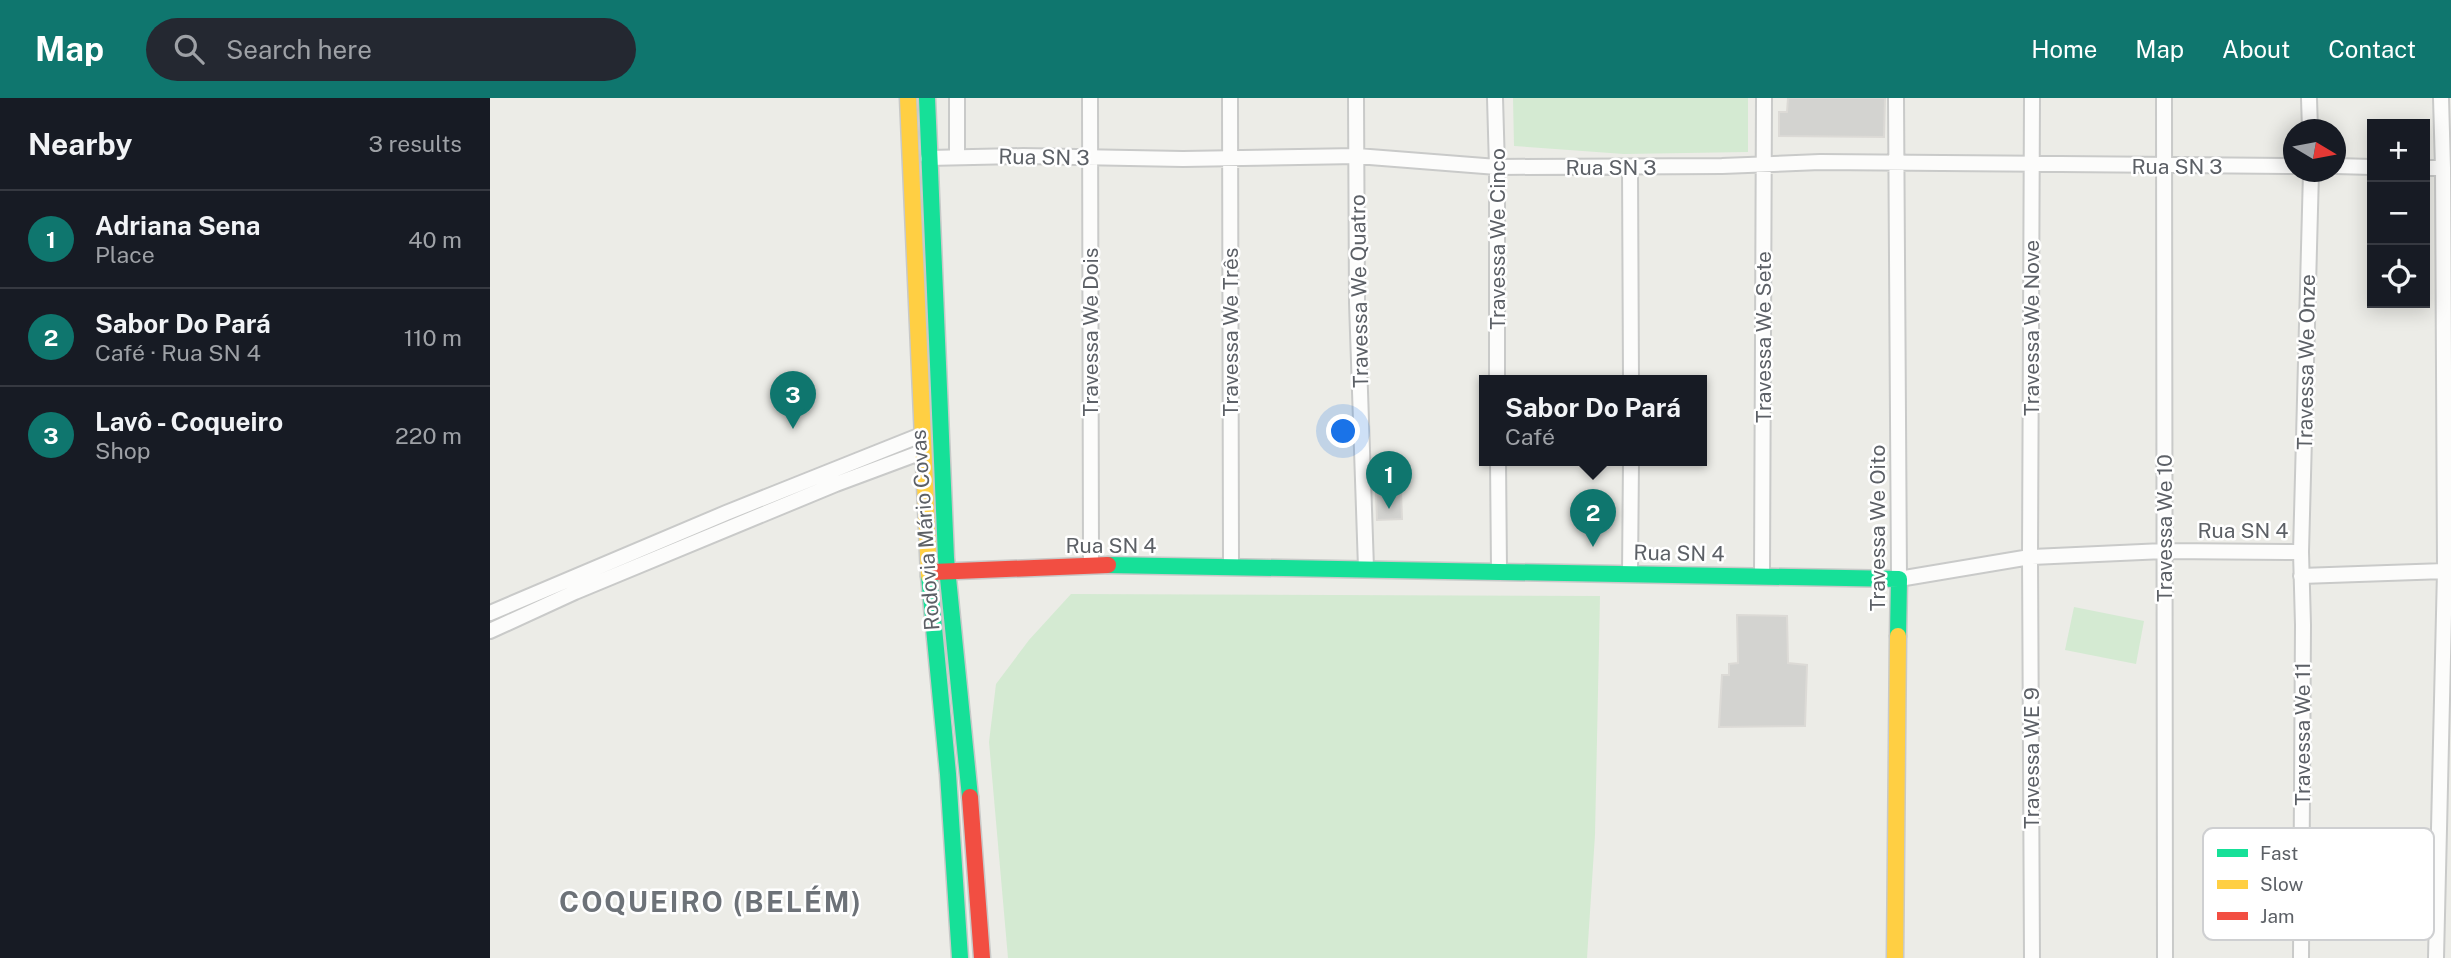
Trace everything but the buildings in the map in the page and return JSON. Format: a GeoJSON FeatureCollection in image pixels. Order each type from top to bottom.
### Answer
{"type":"FeatureCollection","features":[{"type":"Feature","properties":{"kind":"main road","name":"Rodovia Mário Covas"},"geometry":{"type":"LineString","coordinates":[[908,98],[928,572],[948,774],[960,958]]}},
{"type":"Feature","properties":{"kind":"main road","name":"Rodovia Mário Covas"},"geometry":{"type":"LineString","coordinates":[[927,98],[947,571],[971,804],[982,958]]}},
{"type":"Feature","properties":{"kind":"main road","name":"Rua SN 4"},"geometry":{"type":"LineString","coordinates":[[928,572],[1091,565],[1231,566],[1499,569],[1899,579]]}},
{"type":"Feature","properties":{"kind":"main road","name":"Travessa We Oito"},"geometry":{"type":"LineString","coordinates":[[1895,958],[1899,579]]}},
{"type":"Feature","properties":{"kind":"street"},"geometry":{"type":"LineString","coordinates":[[957,98],[957,157]]}},
{"type":"Feature","properties":{"kind":"street","name":"Travessa We Dois"},"geometry":{"type":"LineString","coordinates":[[1090,98],[1091,565]]}},
{"type":"Feature","properties":{"kind":"street","name":"Travessa We Três"},"geometry":{"type":"LineString","coordinates":[[1230,98],[1231,566]]}},
{"type":"Feature","properties":{"kind":"street","name":"Travessa We Quatro"},"geometry":{"type":"LineString","coordinates":[[1356,98],[1357,303],[1366,568]]}},
{"type":"Feature","properties":{"kind":"street","name":"Travessa We Cinco"},"geometry":{"type":"LineString","coordinates":[[1495,98],[1497,375]]}},
{"type":"Feature","properties":{"kind":"street","name":"Travessa We Sete"},"geometry":{"type":"LineString","coordinates":[[1762,576],[1765,98]]}},
{"type":"Feature","properties":{"kind":"street","name":"Travessa We Oito"},"geometry":{"type":"LineString","coordinates":[[1896,98],[1899,579]]}},
{"type":"Feature","properties":{"kind":"street","name":"Travessa We Nove"},"geometry":{"type":"LineString","coordinates":[[2030,557],[2032,98]]}},
{"type":"Feature","properties":{"kind":"street","name":"Travessa We 10"},"geometry":{"type":"LineString","coordinates":[[2164,98],[2165,958]]}},
{"type":"Feature","properties":{"kind":"street"},"geometry":{"type":"LineString","coordinates":[[2309,98],[2310,119]]}},
{"type":"Feature","properties":{"kind":"street"},"geometry":{"type":"LineString","coordinates":[[2435,958],[2445,570],[2441,98]]}},
{"type":"Feature","properties":{"kind":"street","name":"Rua SN 3"},"geometry":{"type":"LineString","coordinates":[[928,158],[1230,159],[1357,156],[1497,167],[1820,162],[2283,166]]}},
{"type":"Feature","properties":{"kind":"street"},"geometry":{"type":"LineString","coordinates":[[2346,166],[2367,167]]}},
{"type":"Feature","properties":{"kind":"street"},"geometry":{"type":"LineString","coordinates":[[1630,167],[1631,375]]}},
{"type":"Feature","properties":{"kind":"street"},"geometry":{"type":"LineString","coordinates":[[2430,168],[2443,168]]}},
{"type":"Feature","properties":{"kind":"street","name":"Travessa We Onze"},"geometry":{"type":"LineString","coordinates":[[2301,552],[2311,182]]}},
{"type":"Feature","properties":{"kind":"street"},"geometry":{"type":"LineString","coordinates":[[490,612],[921,435]]}},
{"type":"Feature","properties":{"kind":"street"},"geometry":{"type":"LineString","coordinates":[[490,631],[836,484],[922,452]]}},
{"type":"Feature","properties":{"kind":"street"},"geometry":{"type":"LineString","coordinates":[[1498,466],[1499,569]]}},
{"type":"Feature","properties":{"kind":"street"},"geometry":{"type":"LineString","coordinates":[[1630,573],[1631,466]]}},
{"type":"Feature","properties":{"kind":"street"},"geometry":{"type":"LineString","coordinates":[[726,513],[732,528]]}},
{"type":"Feature","properties":{"kind":"street","name":"Rua SN 4"},"geometry":{"type":"LineString","coordinates":[[1899,579],[2030,557],[2164,551],[2301,552]]}},
{"type":"Feature","properties":{"kind":"street","name":"Travessa We 11"},"geometry":{"type":"LineString","coordinates":[[2301,552],[2302,828]]}},
{"type":"Feature","properties":{"kind":"street","name":"Travessa WE 9"},"geometry":{"type":"LineString","coordinates":[[2030,557],[2032,958]]}},
{"type":"Feature","properties":{"kind":"street"},"geometry":{"type":"LineString","coordinates":[[2301,576],[2445,570]]}},
{"type":"Feature","properties":{"kind":"street"},"geometry":{"type":"LineString","coordinates":[[540,591],[546,605]]}},
{"type":"Feature","properties":{"kind":"street"},"geometry":{"type":"LineString","coordinates":[[2436,925],[2451,925]]}},
{"type":"Feature","properties":{"kind":"street","name":"Travessa We 11"},"geometry":{"type":"LineString","coordinates":[[2301,940],[2301,958]]}},
{"type":"Feature","properties":{"kind":"green space"},"geometry":{"type":"Polygon","coordinates":[[[1513,98],[1748,98],[1748,152],[1624,154],[1514,146],[1513,98]]]}},
{"type":"Feature","properties":{"kind":"green space"},"geometry":{"type":"Polygon","coordinates":[[[1071,594],[1600,596],[1595,835],[1587,958],[1008,958],[989,742],[996,684],[1029,640],[1071,594]]]}},
{"type":"Feature","properties":{"kind":"green space"},"geometry":{"type":"Polygon","coordinates":[[[2074,607],[2144,621],[2136,664],[2065,650],[2074,607]]]}},
{"type":"Feature","properties":{"kind":"traffic: fast"},"geometry":{"type":"LineString","coordinates":[[927,98],[946,558],[970,797]]}},
{"type":"Feature","properties":{"kind":"traffic: fast"},"geometry":{"type":"LineString","coordinates":[[1108,565],[1899,579],[1898,636]]}},
{"type":"Feature","properties":{"kind":"traffic: fast"},"geometry":{"type":"LineString","coordinates":[[929,576],[948,774],[960,958]]}},
{"type":"Feature","properties":{"kind":"traffic: slow"},"geometry":{"type":"LineString","coordinates":[[908,98],[929,576]]}},
{"type":"Feature","properties":{"kind":"traffic: slow"},"geometry":{"type":"LineString","coordinates":[[1895,958],[1898,636]]}},
{"type":"Feature","properties":{"kind":"traffic: jam"},"geometry":{"type":"LineString","coordinates":[[933,572],[1108,565]]}},
{"type":"Feature","properties":{"kind":"traffic: jam"},"geometry":{"type":"LineString","coordinates":[[970,797],[982,958]]}},
{"type":"Feature","properties":{"kind":"place","name":"Lavô - Coqueiro"},"geometry":{"type":"Point","coordinates":[793,429]}},
{"type":"Feature","properties":{"kind":"place","name":"Adriana Sena"},"geometry":{"type":"Point","coordinates":[1389,509]}},
{"type":"Feature","properties":{"kind":"place","name":"Sabor Do Pará"},"geometry":{"type":"Point","coordinates":[1593,547]}},
{"type":"Feature","properties":{"kind":"district","name":"COQUEIRO (BELÉM)"},"geometry":{"type":"Point","coordinates":[711,901]}}]}
